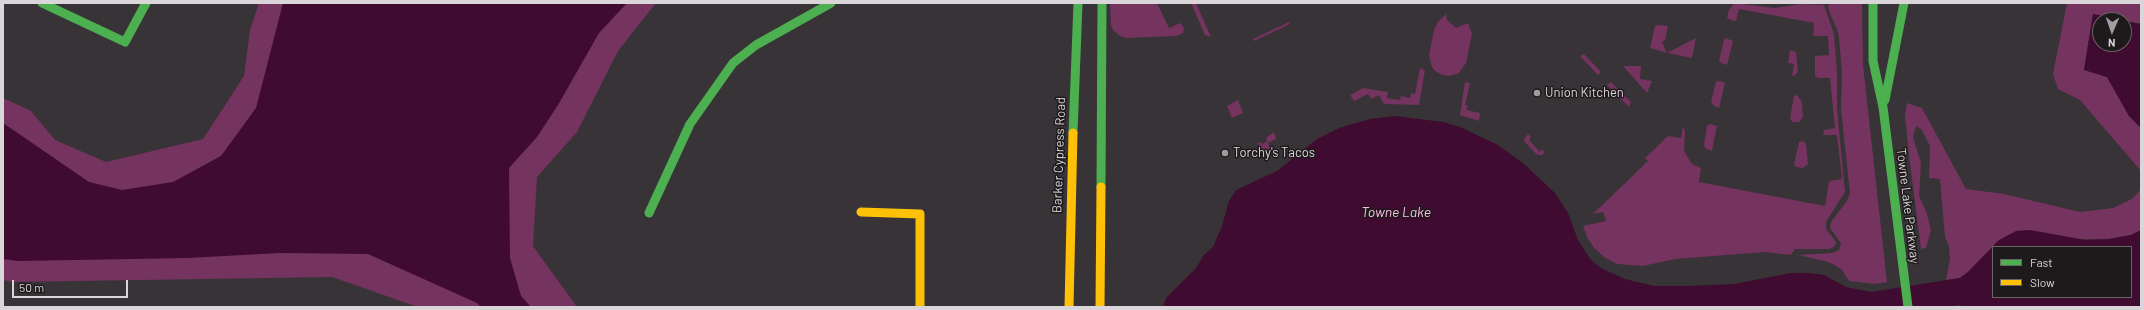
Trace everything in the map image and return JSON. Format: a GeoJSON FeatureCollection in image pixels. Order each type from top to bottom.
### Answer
{"type":"FeatureCollection","features":[{"type":"Feature","properties":{"kind":"street"},"geometry":{"type":"LineString","coordinates":[[42,3],[126,42],[146,3]]}},
{"type":"Feature","properties":{"kind":"street"},"geometry":{"type":"LineString","coordinates":[[649,213],[690,124],[733,64],[756,45],[831,3]]}},
{"type":"Feature","properties":{"kind":"street","name":"Barker Cypress Road"},"geometry":{"type":"LineString","coordinates":[[1069,307],[1070,198],[1078,3]]}},
{"type":"Feature","properties":{"kind":"street"},"geometry":{"type":"LineString","coordinates":[[1100,307],[1098,46],[1102,3]]}},
{"type":"Feature","properties":{"kind":"street","name":"Towne Lake Parkway"},"geometry":{"type":"LineString","coordinates":[[1872,3],[1873,61],[1883,108],[1908,307]]}},
{"type":"Feature","properties":{"kind":"street","name":"Towne Lake Parkway"},"geometry":{"type":"LineString","coordinates":[[1883,108],[1904,3]]}},
{"type":"Feature","properties":{"kind":"street"},"geometry":{"type":"LineString","coordinates":[[861,212],[920,214],[920,307]]}},
{"type":"Feature","properties":{"kind":"shaded area"},"geometry":{"type":"Polygon","coordinates":[[[259,3],[656,3],[618,51],[577,132],[537,177],[533,246],[577,307],[418,307],[332,277],[13,282],[3,280],[3,98],[31,111],[55,140],[106,162],[203,139],[244,76],[250,30],[259,3]]]}},
{"type":"Feature","properties":{"kind":"shaded area"},"geometry":{"type":"Polygon","coordinates":[[[1110,3],[1157,3],[1169,28],[1180,23],[1184,28],[1183,33],[1176,36],[1127,38],[1120,36],[1113,30],[1111,25],[1110,3]]]}},
{"type":"Feature","properties":{"kind":"shaded area"},"geometry":{"type":"Polygon","coordinates":[[[1191,3],[1196,3],[1211,37],[1205,35],[1191,3]]]}},
{"type":"Feature","properties":{"kind":"shaded area"},"geometry":{"type":"Polygon","coordinates":[[[1734,3],[1775,8],[1800,4],[1824,5],[1834,34],[1837,72],[1837,109],[1845,192],[1826,222],[1826,229],[1836,242],[1835,246],[1829,249],[1795,249],[1791,255],[1765,252],[1675,259],[1643,266],[1617,264],[1604,257],[1594,248],[1587,237],[1583,226],[1606,221],[1603,212],[1593,214],[1648,161],[1645,158],[1668,136],[1681,138],[1683,126],[1685,131],[1684,151],[1692,164],[1701,168],[1699,182],[1825,206],[1829,181],[1842,179],[1837,135],[1823,135],[1824,130],[1835,128],[1830,78],[1818,78],[1815,76],[1815,56],[1829,55],[1828,36],[1813,36],[1814,23],[1739,9],[1736,21],[1730,20],[1727,17],[1729,10],[1734,3]]]}},
{"type":"Feature","properties":{"kind":"shaded area"},"geometry":{"type":"Polygon","coordinates":[[[1830,3],[1861,3],[1862,6],[1863,65],[1887,282],[1875,284],[1849,281],[1842,270],[1835,265],[1825,261],[1798,255],[1832,253],[1839,250],[1841,243],[1830,228],[1831,222],[1847,201],[1850,193],[1841,110],[1842,73],[1839,38],[1837,29],[1830,14],[1828,6],[1830,3]]]}},
{"type":"Feature","properties":{"kind":"shaded area"},"geometry":{"type":"Polygon","coordinates":[[[2067,3],[2141,3],[2141,24],[2132,22],[2132,12],[2092,12],[2084,70],[2107,77],[2129,116],[2141,128],[2141,171],[2080,100],[2058,89],[2053,74],[2067,3]]]}},
{"type":"Feature","properties":{"kind":"shaded area"},"geometry":{"type":"Polygon","coordinates":[[[1446,14],[1447,20],[1456,28],[1468,23],[1472,34],[1466,63],[1459,73],[1450,76],[1443,75],[1435,71],[1432,67],[1429,55],[1434,30],[1438,22],[1446,14]]]}},
{"type":"Feature","properties":{"kind":"shaded area"},"geometry":{"type":"Polygon","coordinates":[[[1289,22],[1290,24],[1254,41],[1253,39],[1289,22]]]}},
{"type":"Feature","properties":{"kind":"shaded area"},"geometry":{"type":"Polygon","coordinates":[[[1655,26],[1668,26],[1665,40],[1662,42],[1667,53],[1650,48],[1655,26]]]}},
{"type":"Feature","properties":{"kind":"shaded area"},"geometry":{"type":"Polygon","coordinates":[[[1696,38],[1692,58],[1667,53],[1696,38]]]}},
{"type":"Feature","properties":{"kind":"shaded area"},"geometry":{"type":"Polygon","coordinates":[[[1726,38],[1733,41],[1727,65],[1721,63],[1719,60],[1724,40],[1726,38]]]}},
{"type":"Feature","properties":{"kind":"shaded area"},"geometry":{"type":"Polygon","coordinates":[[[1790,50],[1796,52],[1798,72],[1794,76],[1792,76],[1794,64],[1788,63],[1790,50]]]}},
{"type":"Feature","properties":{"kind":"shaded area"},"geometry":{"type":"Polygon","coordinates":[[[1584,54],[1601,72],[1598,75],[1580,56],[1584,54]]]}},
{"type":"Feature","properties":{"kind":"shaded area"},"geometry":{"type":"Polygon","coordinates":[[[1623,66],[1641,66],[1640,79],[1652,81],[1647,93],[1623,66]]]}},
{"type":"Feature","properties":{"kind":"shaded area"},"geometry":{"type":"Polygon","coordinates":[[[1420,68],[1425,70],[1419,105],[1384,104],[1379,95],[1371,99],[1368,94],[1354,101],[1350,95],[1363,88],[1388,92],[1387,98],[1400,100],[1401,96],[1410,98],[1411,93],[1415,94],[1420,68]]]}},
{"type":"Feature","properties":{"kind":"shaded area"},"geometry":{"type":"Polygon","coordinates":[[[1719,81],[1725,83],[1719,108],[1714,106],[1711,102],[1716,82],[1719,81]]]}},
{"type":"Feature","properties":{"kind":"shaded area"},"geometry":{"type":"Polygon","coordinates":[[[1465,82],[1470,83],[1465,105],[1468,106],[1466,110],[1480,113],[1479,121],[1460,115],[1465,82]]]}},
{"type":"Feature","properties":{"kind":"shaded area"},"geometry":{"type":"Polygon","coordinates":[[[1611,82],[1631,102],[1629,107],[1607,85],[1611,82]]]}},
{"type":"Feature","properties":{"kind":"shaded area"},"geometry":{"type":"Polygon","coordinates":[[[1797,95],[1802,102],[1803,117],[1799,122],[1792,122],[1790,118],[1794,96],[1797,95]]]}},
{"type":"Feature","properties":{"kind":"shaded area"},"geometry":{"type":"Polygon","coordinates":[[[1238,100],[1243,113],[1232,118],[1227,106],[1238,100]]]}},
{"type":"Feature","properties":{"kind":"shaded area"},"geometry":{"type":"Polygon","coordinates":[[[1907,103],[1922,108],[1966,189],[2004,194],[2080,212],[2113,208],[2132,199],[2141,189],[2141,230],[2131,235],[2109,239],[1999,240],[1968,272],[1960,278],[1946,280],[1950,259],[1949,246],[1945,237],[1940,179],[1929,178],[1930,146],[1922,130],[1916,126],[1913,137],[1921,163],[1919,196],[1926,211],[1931,230],[1926,248],[1921,249],[1905,115],[1907,103]]]}},
{"type":"Feature","properties":{"kind":"shaded area"},"geometry":{"type":"Polygon","coordinates":[[[1710,124],[1717,126],[1711,151],[1705,148],[1704,144],[1707,126],[1710,124]]]}},
{"type":"Feature","properties":{"kind":"shaded area"},"geometry":{"type":"Polygon","coordinates":[[[1274,132],[1276,139],[1268,143],[1270,149],[1262,153],[1258,143],[1260,142],[1262,144],[1267,141],[1266,138],[1274,132]]]}},
{"type":"Feature","properties":{"kind":"shaded area"},"geometry":{"type":"Polygon","coordinates":[[[1528,134],[1531,137],[1529,140],[1540,152],[1542,149],[1545,152],[1541,156],[1538,154],[1537,155],[1525,142],[1524,139],[1528,134]]]}},
{"type":"Feature","properties":{"kind":"shaded area"},"geometry":{"type":"Polygon","coordinates":[[[1803,141],[1806,144],[1808,164],[1803,168],[1796,167],[1794,164],[1799,142],[1803,141]]]}},
{"type":"Feature","properties":{"kind":"water"},"geometry":{"type":"Polygon","coordinates":[[[283,3],[627,3],[599,33],[558,105],[537,137],[509,168],[510,258],[521,296],[531,307],[481,307],[477,303],[368,254],[280,253],[188,258],[18,261],[3,259],[3,123],[89,182],[122,190],[173,182],[221,156],[256,108],[283,3]]]}},
{"type":"Feature","properties":{"kind":"water"},"geometry":{"type":"Polygon","coordinates":[[[2092,20],[2092,52],[2132,52],[2132,22],[2141,24],[2141,128],[2129,116],[2107,77],[2084,70],[2092,20]]]}},
{"type":"Feature","properties":{"kind":"water","name":"Towne Lake"},"geometry":{"type":"Polygon","coordinates":[[[1395,116],[1443,122],[1460,127],[1498,145],[1524,164],[1555,193],[1568,213],[1578,240],[1591,260],[1601,268],[1625,279],[1654,286],[1734,284],[1791,273],[1809,273],[1824,275],[1846,287],[1871,292],[1960,278],[1968,272],[1992,247],[1992,298],[2132,298],[2132,246],[1993,246],[1999,240],[2016,231],[2030,230],[2086,240],[2109,239],[2131,235],[2141,230],[2141,307],[1966,307],[1959,305],[1945,307],[1163,307],[1166,298],[1196,268],[1204,255],[1213,247],[1222,226],[1229,201],[1236,190],[1277,171],[1317,139],[1339,128],[1370,119],[1395,116]]]}},
{"type":"Feature","properties":{"kind":"traffic: fast"},"geometry":{"type":"LineString","coordinates":[[42,3],[125,42],[146,3]]}},
{"type":"Feature","properties":{"kind":"traffic: fast"},"geometry":{"type":"LineString","coordinates":[[649,213],[690,124],[733,63],[756,45],[831,3]]}},
{"type":"Feature","properties":{"kind":"traffic: fast"},"geometry":{"type":"LineString","coordinates":[[1073,133],[1078,3]]}},
{"type":"Feature","properties":{"kind":"traffic: fast"},"geometry":{"type":"LineString","coordinates":[[1101,187],[1102,3]]}},
{"type":"Feature","properties":{"kind":"traffic: fast"},"geometry":{"type":"LineString","coordinates":[[1873,3],[1873,61],[1883,107],[1908,307]]}},
{"type":"Feature","properties":{"kind":"traffic: fast"},"geometry":{"type":"LineString","coordinates":[[1885,100],[1904,3]]}},
{"type":"Feature","properties":{"kind":"traffic: slow"},"geometry":{"type":"LineString","coordinates":[[1069,307],[1073,133]]}},
{"type":"Feature","properties":{"kind":"traffic: slow"},"geometry":{"type":"LineString","coordinates":[[1100,307],[1101,187]]}},
{"type":"Feature","properties":{"kind":"traffic: slow"},"geometry":{"type":"LineString","coordinates":[[861,212],[920,214],[920,307]]}},
{"type":"Feature","properties":{"kind":"place","name":"Union Kitchen"},"geometry":{"type":"Point","coordinates":[1537,93]}},
{"type":"Feature","properties":{"kind":"place","name":"Torchy's Tacos"},"geometry":{"type":"Point","coordinates":[1225,153]}}]}
